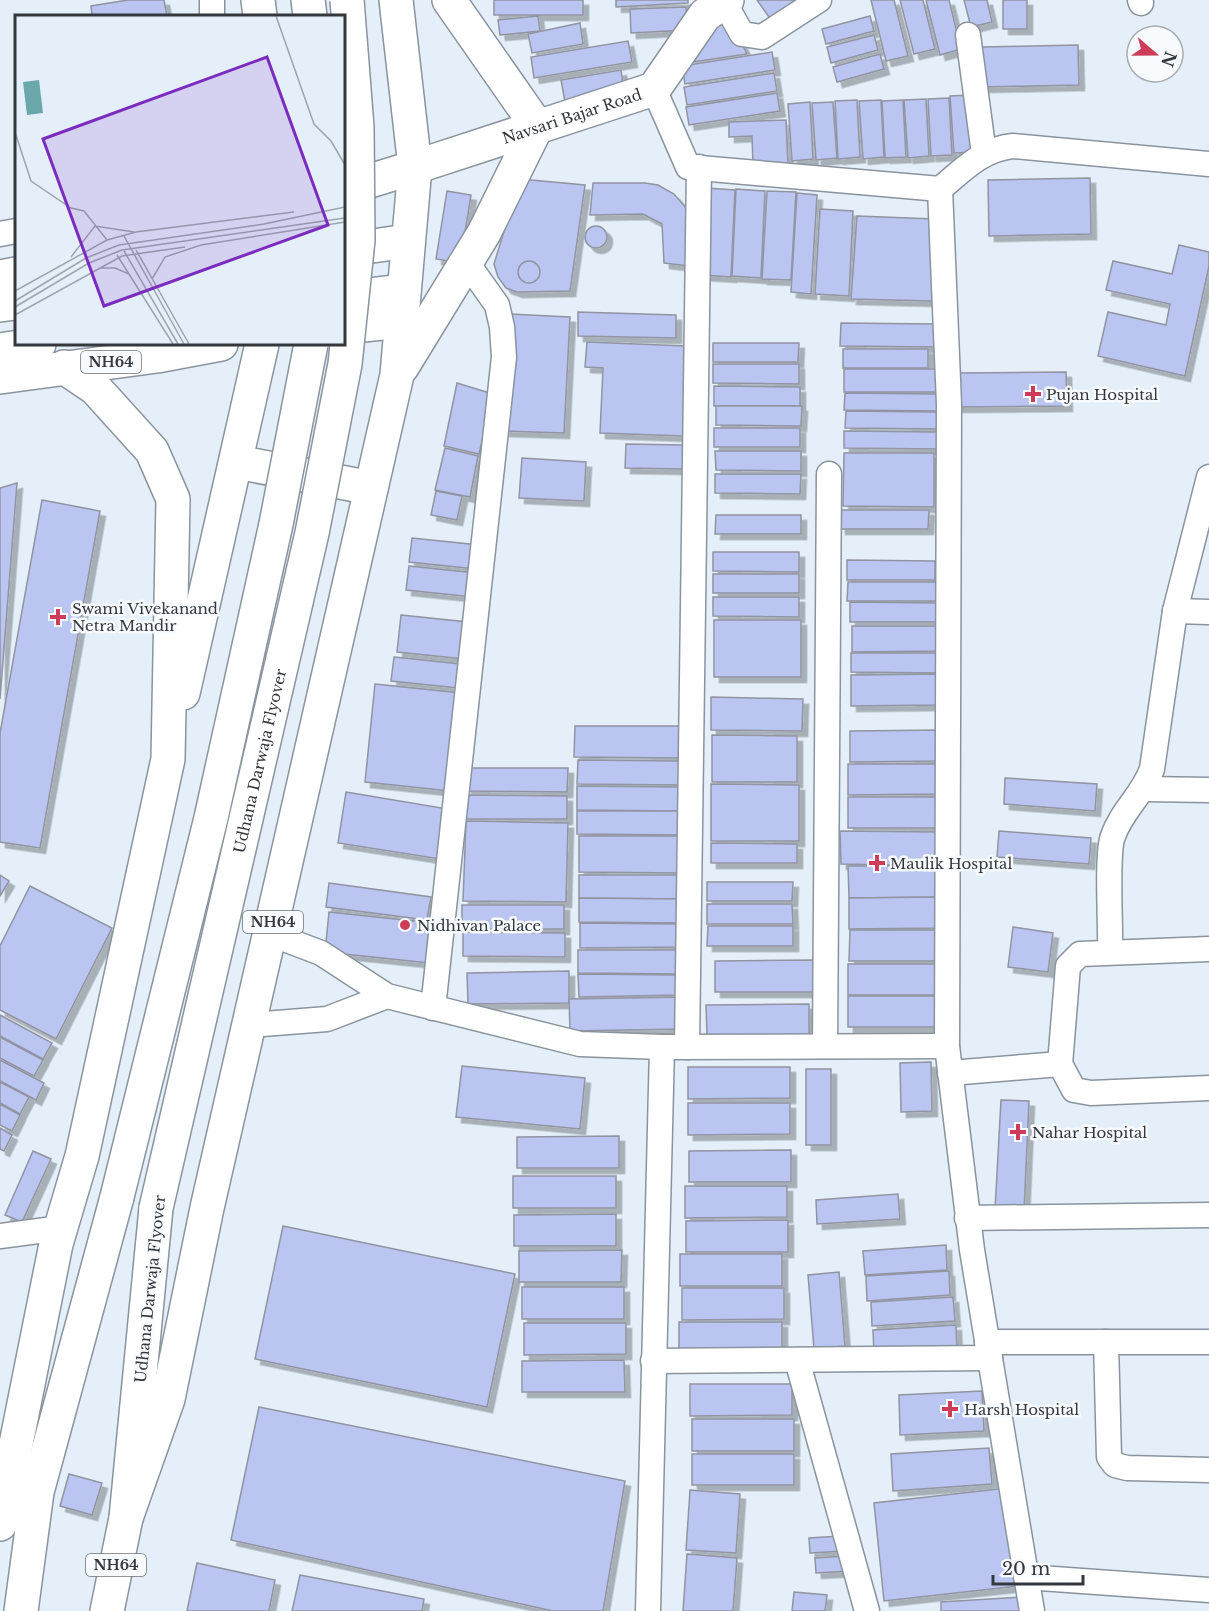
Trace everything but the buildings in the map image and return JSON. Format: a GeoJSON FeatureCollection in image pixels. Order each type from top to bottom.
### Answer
{"type":"FeatureCollection","features":[{"type":"Feature","properties":{"kind":"main road"},"geometry":{"type":"LineString","coordinates":[[308,0],[310,15]]}},
{"type":"Feature","properties":{"kind":"main road","name":"Udhana Darwaja Flyover"},"geometry":{"type":"LineString","coordinates":[[126,1518],[156,1208],[309,545],[345,364],[358,240],[357,127],[347,0]]}},
{"type":"Feature","properties":{"kind":"main road"},"geometry":{"type":"LineString","coordinates":[[396,0],[415,167]]}},
{"type":"Feature","properties":{"kind":"main road"},"geometry":{"type":"LineString","coordinates":[[397,375],[465,260],[484,233],[537,126],[449,0]]}},
{"type":"Feature","properties":{"kind":"main road","name":"Navsari Bajar Road"},"geometry":{"type":"LineString","coordinates":[[345,189],[654,89],[715,4]]}},
{"type":"Feature","properties":{"kind":"main road","name":"NH64"},"geometry":{"type":"LineString","coordinates":[[107,1611],[126,1518],[168,1400],[207,1208],[397,375],[415,167]]}},
{"type":"Feature","properties":{"kind":"main road"},"geometry":{"type":"LineString","coordinates":[[345,250],[408,241]]}},
{"type":"Feature","properties":{"kind":"main road"},"geometry":{"type":"LineString","coordinates":[[0,278],[15,274]]}},
{"type":"Feature","properties":{"kind":"main road"},"geometry":{"type":"LineString","coordinates":[[345,298],[403,306]]}},
{"type":"Feature","properties":{"kind":"main road"},"geometry":{"type":"LineString","coordinates":[[0,305],[15,303]]}},
{"type":"Feature","properties":{"kind":"main road"},"geometry":{"type":"LineString","coordinates":[[345,327],[403,306]]}},
{"type":"Feature","properties":{"kind":"main road"},"geometry":{"type":"LineString","coordinates":[[1,371],[38,345]]}},
{"type":"Feature","properties":{"kind":"main road","name":"NH64"},"geometry":{"type":"LineString","coordinates":[[1,371],[64,368],[157,356],[216,345]]}},
{"type":"Feature","properties":{"kind":"main road"},"geometry":{"type":"LineString","coordinates":[[168,759],[262,345]]}},
{"type":"Feature","properties":{"kind":"main road"},"geometry":{"type":"LineString","coordinates":[[21,1611],[37,1492],[117,1197],[211,818],[276,524],[311,345]]}},
{"type":"Feature","properties":{"kind":"main road","name":"NH64"},"geometry":{"type":"LineString","coordinates":[[0,1524],[61,1228],[84,1145],[168,759],[173,499],[152,451],[95,388],[64,368]]}},
{"type":"Feature","properties":{"kind":"main road"},"geometry":{"type":"LineString","coordinates":[[237,462],[371,488]]}},
{"type":"Feature","properties":{"kind":"street"},"geometry":{"type":"LineString","coordinates":[[715,4],[741,34],[762,37],[819,0]]}},
{"type":"Feature","properties":{"kind":"street"},"geometry":{"type":"LineString","coordinates":[[968,35],[984,154]]}},
{"type":"Feature","properties":{"kind":"street"},"geometry":{"type":"LineString","coordinates":[[654,89],[688,166],[940,189],[984,154],[997,148],[1013,146],[1209,164]]}},
{"type":"Feature","properties":{"kind":"street"},"geometry":{"type":"LineString","coordinates":[[687,1047],[699,167]]}},
{"type":"Feature","properties":{"kind":"street"},"geometry":{"type":"LineString","coordinates":[[940,189],[949,404],[947,1046],[967,1218],[1032,1611]]}},
{"type":"Feature","properties":{"kind":"street"},"geometry":{"type":"LineString","coordinates":[[0,234],[15,231]]}},
{"type":"Feature","properties":{"kind":"street"},"geometry":{"type":"LineString","coordinates":[[433,1008],[504,357],[502,327],[497,305],[465,260]]}},
{"type":"Feature","properties":{"kind":"street"},"geometry":{"type":"LineString","coordinates":[[825,1046],[829,474]]}},
{"type":"Feature","properties":{"kind":"street"},"geometry":{"type":"LineString","coordinates":[[1110,951],[1111,840],[1122,814],[1145,789],[1152,769],[1175,611],[1206,504],[1209,477]]}},
{"type":"Feature","properties":{"kind":"street"},"geometry":{"type":"LineString","coordinates":[[1175,611],[1209,612]]}},
{"type":"Feature","properties":{"kind":"street"},"geometry":{"type":"LineString","coordinates":[[1145,789],[1209,790]]}},
{"type":"Feature","properties":{"kind":"street"},"geometry":{"type":"LineString","coordinates":[[271,934],[321,953],[387,996],[580,1044],[662,1047],[947,1046]]}},
{"type":"Feature","properties":{"kind":"street"},"geometry":{"type":"LineString","coordinates":[[1209,949],[1110,951],[1080,954],[1068,966],[1060,1065],[1074,1090],[1091,1093],[1209,1089]]}},
{"type":"Feature","properties":{"kind":"street"},"geometry":{"type":"LineString","coordinates":[[250,1025],[327,1018],[387,996]]}},
{"type":"Feature","properties":{"kind":"street"},"geometry":{"type":"LineString","coordinates":[[648,1611],[662,1047]]}},
{"type":"Feature","properties":{"kind":"street"},"geometry":{"type":"LineString","coordinates":[[950,1073],[1060,1065]]}},
{"type":"Feature","properties":{"kind":"street"},"geometry":{"type":"LineString","coordinates":[[967,1218],[1209,1215]]}},
{"type":"Feature","properties":{"kind":"street"},"geometry":{"type":"LineString","coordinates":[[0,1236],[61,1228]]}},
{"type":"Feature","properties":{"kind":"street"},"geometry":{"type":"LineString","coordinates":[[653,1361],[797,1360],[1106,1342],[1209,1342]]}},
{"type":"Feature","properties":{"kind":"street"},"geometry":{"type":"LineString","coordinates":[[1106,1342],[1109,1457],[1115,1465],[1127,1468],[1209,1470]]}},
{"type":"Feature","properties":{"kind":"street"},"geometry":{"type":"LineString","coordinates":[[797,1360],[867,1611]]}},
{"type":"Feature","properties":{"kind":"street"},"geometry":{"type":"LineString","coordinates":[[1026,1577],[1209,1590]]}},
{"type":"Feature","properties":{"kind":"place","name":"Pujan Hospital"},"geometry":{"type":"Point","coordinates":[1033,394]}},
{"type":"Feature","properties":{"kind":"place","name":"Swami Vivekanand Netra Mandir"},"geometry":{"type":"Point","coordinates":[58,617]}},
{"type":"Feature","properties":{"kind":"place","name":"Maulik Hospital"},"geometry":{"type":"Point","coordinates":[877,863]}},
{"type":"Feature","properties":{"kind":"place","name":"Nidhivan Palace"},"geometry":{"type":"Point","coordinates":[405,925]}},
{"type":"Feature","properties":{"kind":"place","name":"Nahar Hospital"},"geometry":{"type":"Point","coordinates":[1018,1132]}},
{"type":"Feature","properties":{"kind":"place","name":"Harsh Hospital"},"geometry":{"type":"Point","coordinates":[950,1409]}}]}
